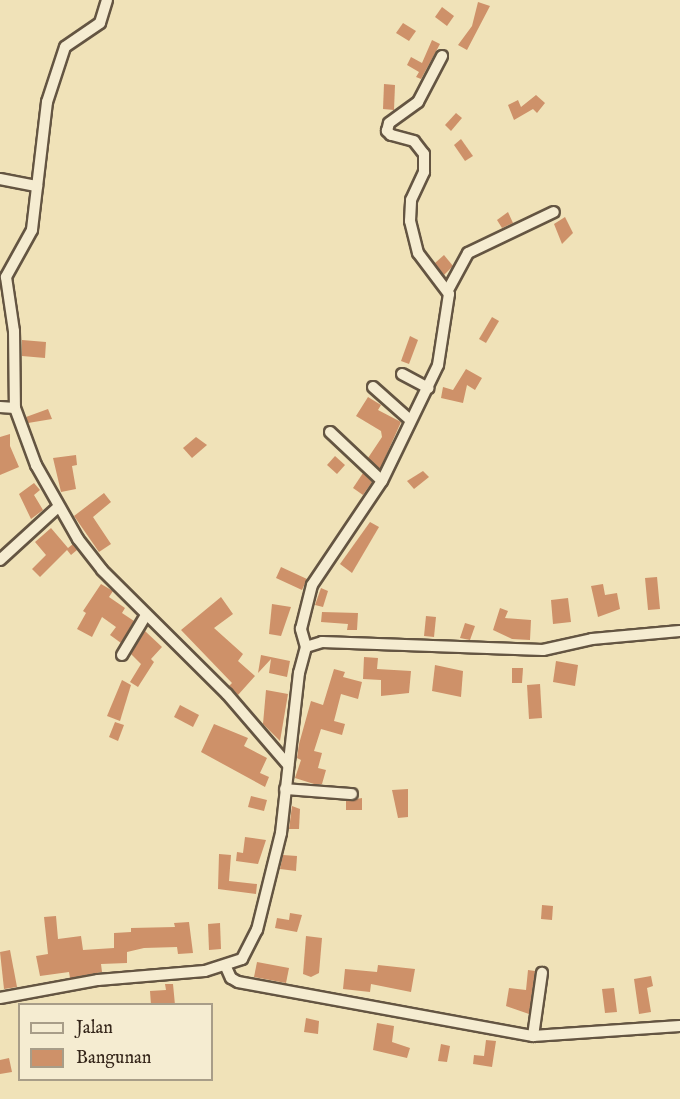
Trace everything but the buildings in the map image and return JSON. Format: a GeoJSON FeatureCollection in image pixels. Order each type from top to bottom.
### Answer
{"type":"FeatureCollection","features":[{"type":"Feature","properties":{"kind":"street"},"geometry":{"type":"LineString","coordinates":[[107,0],[100,23],[65,47],[47,102],[29,239],[6,277],[14,338],[15,408],[25,440],[57,508],[102,570],[227,694],[288,765]]}},
{"type":"Feature","properties":{"kind":"street"},"geometry":{"type":"LineString","coordinates":[[442,56],[418,102],[389,123],[387,131],[421,147],[424,172],[410,208],[412,239],[426,266],[448,290]]}},
{"type":"Feature","properties":{"kind":"street"},"geometry":{"type":"LineString","coordinates":[[0,179],[37,186]]}},
{"type":"Feature","properties":{"kind":"street"},"geometry":{"type":"LineString","coordinates":[[0,998],[98,980],[226,967],[242,959],[257,930],[281,833],[288,765],[306,647],[301,629],[312,585],[382,481],[409,419],[428,388],[444,334],[448,290],[468,253],[554,212]]}},
{"type":"Feature","properties":{"kind":"street"},"geometry":{"type":"LineString","coordinates":[[402,374],[428,388]]}},
{"type":"Feature","properties":{"kind":"street"},"geometry":{"type":"LineString","coordinates":[[373,387],[409,419]]}},
{"type":"Feature","properties":{"kind":"street"},"geometry":{"type":"LineString","coordinates":[[0,407],[15,408]]}},
{"type":"Feature","properties":{"kind":"street"},"geometry":{"type":"LineString","coordinates":[[330,432],[382,481]]}},
{"type":"Feature","properties":{"kind":"street"},"geometry":{"type":"LineString","coordinates":[[0,560],[57,508]]}},
{"type":"Feature","properties":{"kind":"street"},"geometry":{"type":"LineString","coordinates":[[122,655],[146,615]]}},
{"type":"Feature","properties":{"kind":"street"},"geometry":{"type":"LineString","coordinates":[[306,647],[322,642],[543,650],[592,639],[680,631]]}},
{"type":"Feature","properties":{"kind":"street"},"geometry":{"type":"LineString","coordinates":[[285,789],[352,794]]}},
{"type":"Feature","properties":{"kind":"street"},"geometry":{"type":"LineString","coordinates":[[226,967],[231,978],[238,982],[533,1036],[680,1026]]}},
{"type":"Feature","properties":{"kind":"street"},"geometry":{"type":"LineString","coordinates":[[533,1036],[542,973]]}}]}
